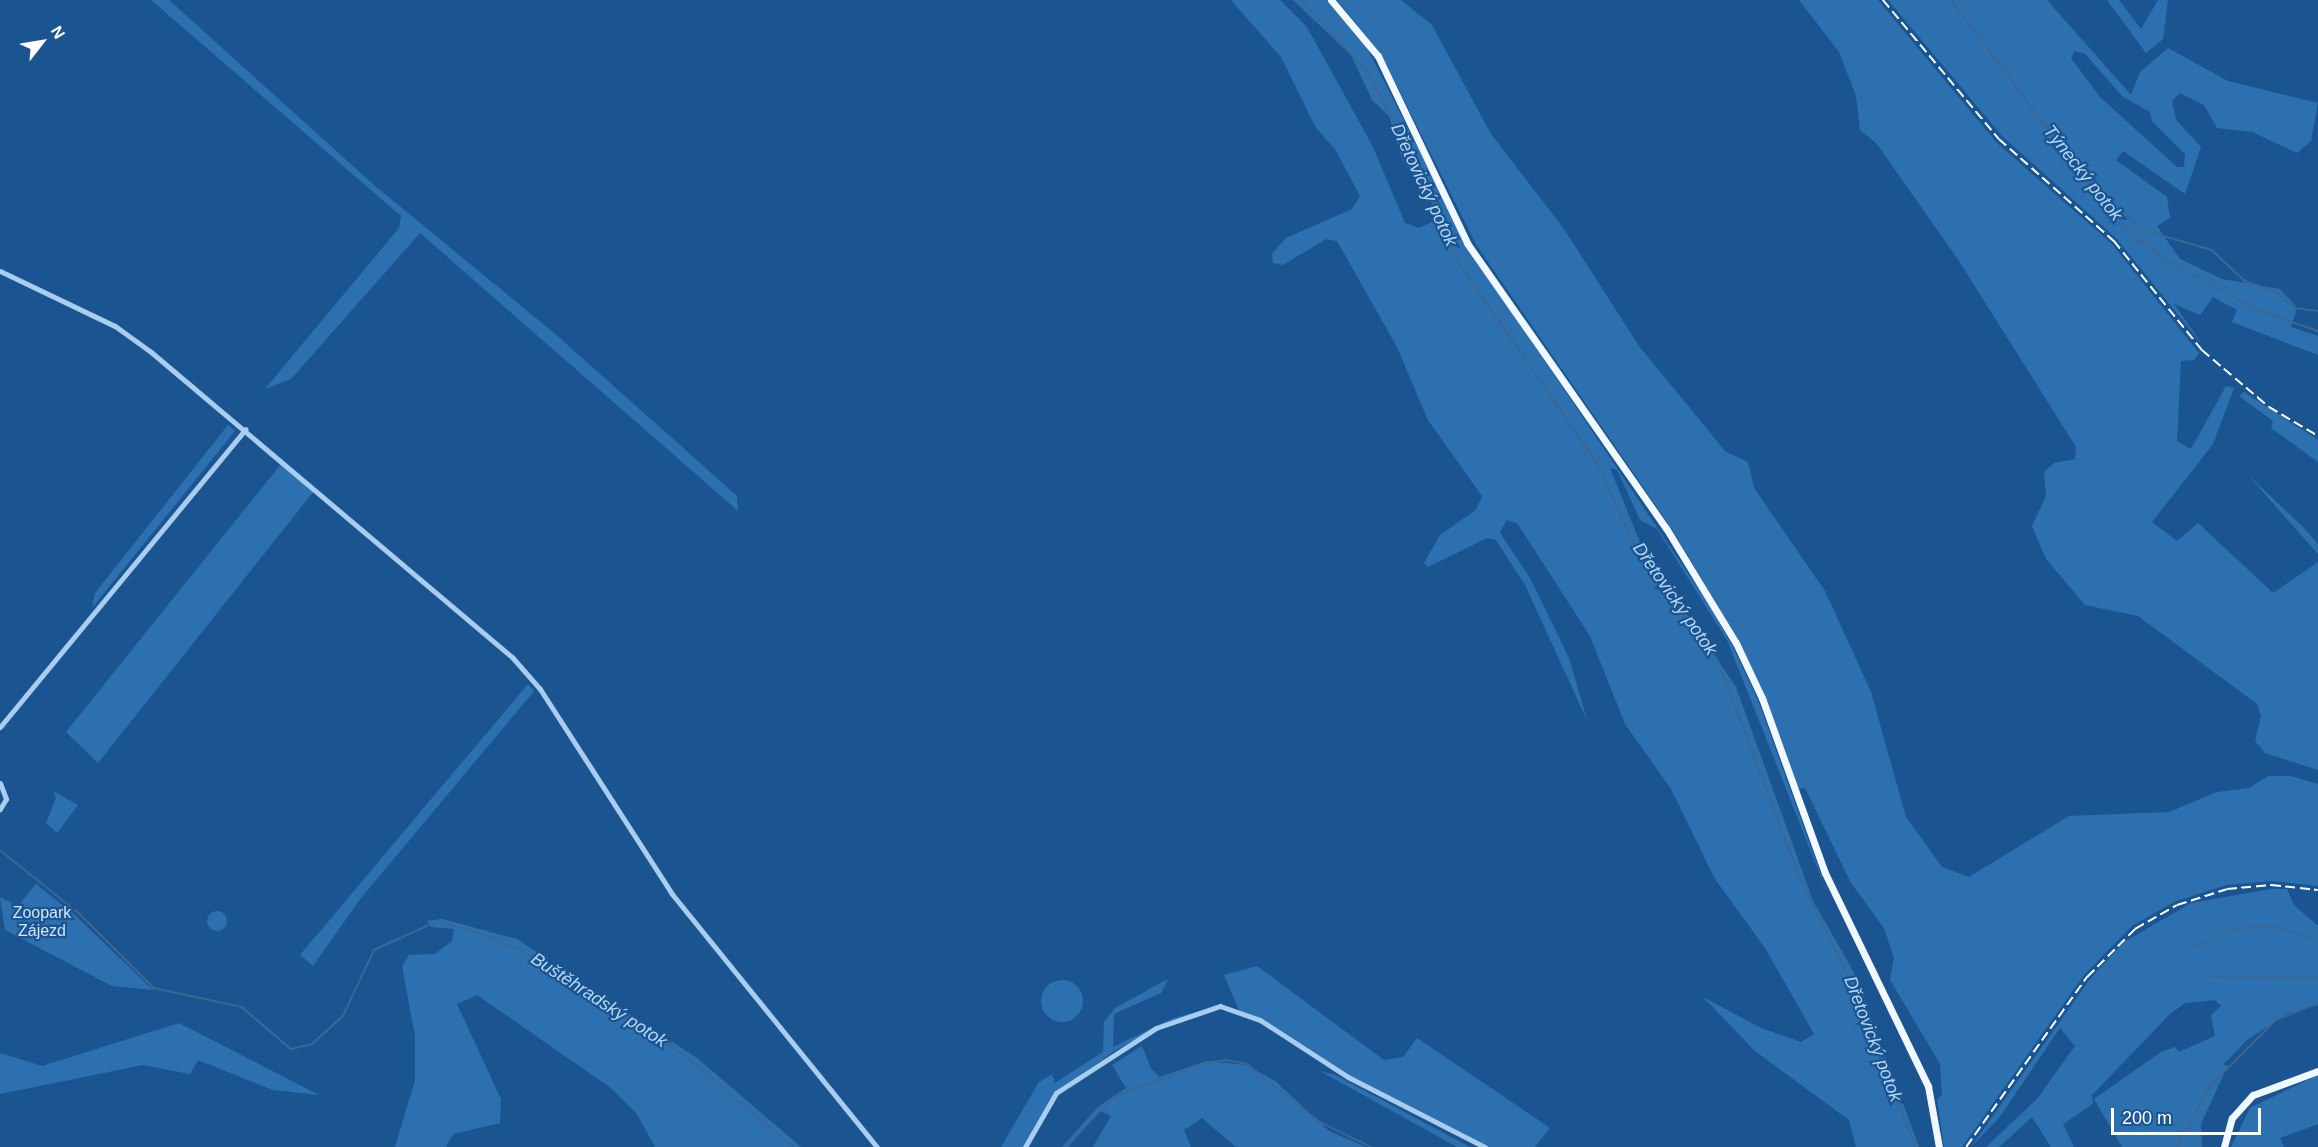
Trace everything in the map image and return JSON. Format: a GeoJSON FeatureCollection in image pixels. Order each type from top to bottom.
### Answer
{"type":"FeatureCollection","features":[{"type":"Feature","properties":{"kind":"main road"},"geometry":{"type":"LineString","coordinates":[[1331,0],[1378,56],[1467,243],[1666,528],[1736,643],[1762,698],[1825,873],[1928,1086],[1939,1147]]}},
{"type":"Feature","properties":{"kind":"main road"},"geometry":{"type":"LineString","coordinates":[[2224,1147],[2232,1118],[2253,1095],[2318,1071]]}},
{"type":"Feature","properties":{"kind":"street"},"geometry":{"type":"LineString","coordinates":[[0,271],[115,326],[246,429],[530,676],[672,894],[877,1147]]}},
{"type":"Feature","properties":{"kind":"street"},"geometry":{"type":"LineString","coordinates":[[0,727],[246,429]]}},
{"type":"Feature","properties":{"kind":"street"},"geometry":{"type":"LineString","coordinates":[[0,783],[6,800],[0,809]]}},
{"type":"Feature","properties":{"kind":"street"},"geometry":{"type":"LineString","coordinates":[[1025,1147],[1056,1093],[1156,1028],[1220,1006],[1260,1020],[1348,1077],[1485,1147]]}},
{"type":"Feature","properties":{"kind":"green space"},"geometry":{"type":"Polygon","coordinates":[[[151,0],[169,0],[374,185],[554,333],[737,496],[738,511],[420,233],[291,379],[265,389],[399,228],[401,216],[151,0]]]}},
{"type":"Feature","properties":{"kind":"green space"},"geometry":{"type":"Polygon","coordinates":[[[1231,0],[1280,0],[1307,27],[1373,147],[1405,223],[1419,228],[1436,220],[1436,208],[1402,158],[1389,116],[1372,100],[1351,55],[1293,0],[1326,0],[1367,48],[1470,250],[1706,600],[1732,645],[1758,700],[1827,892],[1727,640],[1657,529],[1640,520],[1617,470],[1610,468],[1643,550],[1736,687],[1813,901],[1856,976],[1919,1147],[1856,1147],[1849,1120],[1755,1051],[1703,997],[1761,1028],[1801,1042],[1814,1034],[1765,948],[1715,879],[1671,789],[1625,724],[1590,636],[1517,523],[1506,520],[1500,533],[1530,578],[1569,658],[1587,720],[1525,585],[1496,540],[1487,538],[1428,567],[1424,563],[1440,535],[1476,510],[1482,496],[1428,420],[1397,347],[1337,241],[1326,239],[1283,265],[1273,263],[1272,254],[1286,238],[1352,209],[1360,196],[1335,149],[1316,128],[1281,57],[1231,0]]]}},
{"type":"Feature","properties":{"kind":"green space"},"geometry":{"type":"Polygon","coordinates":[[[1337,0],[1401,0],[1432,25],[1491,134],[1564,229],[1639,346],[1725,451],[1748,462],[1754,488],[1825,591],[1871,692],[1906,817],[1942,867],[1969,877],[2069,816],[2169,812],[2217,792],[2249,788],[2268,776],[2291,776],[2318,784],[2318,886],[2271,881],[2227,885],[2176,901],[2132,926],[2084,975],[1962,1147],[1944,1147],[1937,1099],[1942,1095],[1940,1064],[1890,980],[1894,958],[1884,928],[1851,883],[1805,788],[1798,789],[1739,641],[1670,526],[1477,246],[1381,54],[1337,0]]]}},
{"type":"Feature","properties":{"kind":"green space"},"geometry":{"type":"Polygon","coordinates":[[[1799,0],[1878,0],[1996,142],[2112,244],[2199,353],[2194,360],[2181,361],[2177,441],[2191,449],[2226,386],[2234,388],[2213,444],[2152,522],[2177,541],[2198,523],[2273,593],[2318,562],[2318,770],[2265,753],[2255,741],[2261,716],[2257,704],[2138,616],[2085,605],[2046,559],[2032,526],[2046,496],[2044,472],[2054,463],[2075,459],[2076,447],[1959,261],[1877,144],[1860,130],[1856,96],[1839,52],[1799,0]]]}},
{"type":"Feature","properties":{"kind":"green space"},"geometry":{"type":"Polygon","coordinates":[[[1888,0],[2047,0],[2131,95],[2140,72],[2168,48],[2228,81],[2318,103],[2311,141],[2297,153],[2252,132],[2217,128],[2204,105],[2180,93],[2172,101],[2176,120],[2201,147],[2185,194],[2123,151],[2116,160],[2167,197],[2170,218],[2157,226],[2180,259],[2222,279],[2280,289],[2297,308],[2291,327],[2318,336],[2318,355],[2232,322],[2237,310],[2213,297],[2200,315],[2174,304],[2204,347],[2117,239],[2002,136],[1888,0]],[[2075,51],[2071,58],[2100,97],[2177,167],[2184,167],[2185,154],[2152,121],[2150,112],[2123,97],[2085,54],[2075,51]]]}},
{"type":"Feature","properties":{"kind":"green space"},"geometry":{"type":"Polygon","coordinates":[[[2107,0],[2119,0],[2141,29],[2158,0],[2168,0],[2163,39],[2146,53],[2107,0]]]}},
{"type":"Feature","properties":{"kind":"green space"},"geometry":{"type":"Polygon","coordinates":[[[2244,392],[2318,440],[2318,462],[2271,428],[2273,421],[2239,396],[2244,392]]]}},
{"type":"Feature","properties":{"kind":"green space"},"geometry":{"type":"Polygon","coordinates":[[[228,425],[235,431],[92,608],[95,593],[228,425]]]}},
{"type":"Feature","properties":{"kind":"green space"},"geometry":{"type":"Polygon","coordinates":[[[281,464],[314,491],[98,763],[66,732],[281,464]]]}},
{"type":"Feature","properties":{"kind":"green space"},"geometry":{"type":"Polygon","coordinates":[[[2248,475],[2318,544],[2318,554],[2248,475]]]}},
{"type":"Feature","properties":{"kind":"green space"},"geometry":{"type":"Polygon","coordinates":[[[528,684],[534,691],[361,898],[313,966],[300,955],[528,684]]]}},
{"type":"Feature","properties":{"kind":"green space"},"geometry":{"type":"Polygon","coordinates":[[[53,791],[78,805],[57,833],[46,823],[56,798],[53,791]]]}},
{"type":"Feature","properties":{"kind":"green space","name":"Zoopark Zájezd"},"geometry":{"type":"Polygon","coordinates":[[[36,884],[76,916],[153,990],[112,986],[5,930],[0,897],[18,906],[36,884]]]}},
{"type":"Feature","properties":{"kind":"green space"},"geometry":{"type":"Polygon","coordinates":[[[2271,889],[2287,889],[2294,905],[2318,926],[2318,1005],[2288,1013],[2247,1040],[2223,1065],[2228,1065],[2201,1124],[2202,1147],[2122,1147],[2094,1099],[2161,1052],[2175,1047],[2179,1052],[2215,1036],[2211,1015],[2221,1006],[2215,1000],[2185,1003],[2170,1014],[2092,1095],[2093,1104],[2063,1124],[2074,1147],[2051,1147],[2032,1117],[1999,1147],[1986,1147],[2037,1099],[2075,1046],[2060,1028],[1999,1118],[1971,1147],[2090,979],[2124,942],[2191,903],[2271,889]]]}},
{"type":"Feature","properties":{"kind":"green space"},"geometry":{"type":"Polygon","coordinates":[[[217,911],[224,914],[227,921],[224,928],[217,931],[210,928],[207,921],[210,914],[217,911]]]}},
{"type":"Feature","properties":{"kind":"green space"},"geometry":{"type":"Polygon","coordinates":[[[442,919],[517,939],[697,1058],[801,1147],[655,1147],[637,1114],[611,1088],[477,995],[457,1004],[501,1099],[500,1123],[453,1134],[446,1147],[395,1147],[415,1080],[415,1036],[402,966],[409,955],[435,954],[452,941],[454,929],[431,927],[427,921],[442,919]]]}},
{"type":"Feature","properties":{"kind":"green space"},"geometry":{"type":"Polygon","coordinates":[[[1257,966],[1384,1060],[1403,1057],[1417,1038],[1550,1128],[1535,1147],[1485,1147],[1348,1077],[1239,1010],[1224,975],[1257,966]]]}},
{"type":"Feature","properties":{"kind":"green space"},"geometry":{"type":"Polygon","coordinates":[[[1168,979],[1161,993],[1114,1014],[1113,1047],[1173,1018],[1220,1006],[1156,1028],[1116,1050],[1056,1093],[1025,1147],[1001,1147],[1039,1082],[1052,1074],[1055,1083],[1103,1052],[1104,1022],[1115,1008],[1168,979]]]}},
{"type":"Feature","properties":{"kind":"green space"},"geometry":{"type":"Polygon","coordinates":[[[1062,980],[1077,986],[1083,1001],[1077,1016],[1062,1022],[1047,1016],[1041,1001],[1047,986],[1062,980]]]}},
{"type":"Feature","properties":{"kind":"green space"},"geometry":{"type":"Polygon","coordinates":[[[179,1023],[319,1095],[273,1090],[198,1060],[190,1074],[143,1065],[0,1094],[0,1053],[42,1066],[179,1023]]]}},
{"type":"Feature","properties":{"kind":"green space"},"geometry":{"type":"Polygon","coordinates":[[[1142,1046],[1151,1069],[1160,1077],[1206,1061],[1247,1065],[1275,1081],[1329,1131],[1366,1147],[1236,1147],[1202,1118],[1184,1130],[1191,1147],[1093,1147],[1111,1116],[1100,1111],[1068,1147],[1062,1147],[1098,1107],[1126,1088],[1112,1065],[1142,1046]]]}},
{"type":"Feature","properties":{"kind":"green space"},"geometry":{"type":"Polygon","coordinates":[[[1320,1071],[1335,1075],[1470,1147],[1457,1147],[1320,1071]]]}},
{"type":"Feature","properties":{"kind":"green space"},"geometry":{"type":"Polygon","coordinates":[[[2318,1075],[2318,1124],[2280,1138],[2284,1147],[2231,1147],[2250,1108],[2318,1075]]]}},
{"type":"Feature","properties":{"kind":"waterway","name":"Dřetovický potok"},"geometry":{"type":"LineString","coordinates":[[1301,0],[1367,71],[1408,147],[1458,261],[1598,464],[1639,555],[1718,660],[1798,872],[1851,981],[1916,1147]]}},
{"type":"Feature","properties":{"kind":"waterway","name":"Týnecký potok"},"geometry":{"type":"LineString","coordinates":[[1952,0],[2117,221],[2163,258],[2258,310],[2318,331]]}},
{"type":"Feature","properties":{"kind":"waterway"},"geometry":{"type":"LineString","coordinates":[[2103,199],[2150,232],[2212,250],[2245,281],[2277,292],[2294,308],[2318,311]]}},
{"type":"Feature","properties":{"kind":"waterway"},"geometry":{"type":"LineString","coordinates":[[2133,244],[2141,243]]}},
{"type":"Feature","properties":{"kind":"waterway","name":"Buštěhradský potok"},"geometry":{"type":"LineString","coordinates":[[0,850],[79,913],[154,988],[242,1007],[291,1049],[312,1044],[343,1016],[374,950],[438,921],[490,937],[548,963],[690,1059],[794,1147]]}},
{"type":"Feature","properties":{"kind":"waterway"},"geometry":{"type":"LineString","coordinates":[[2180,952],[2241,928],[2278,927],[2318,940]]}},
{"type":"Feature","properties":{"kind":"waterway"},"geometry":{"type":"LineString","coordinates":[[2199,976],[2318,978]]}},
{"type":"Feature","properties":{"kind":"waterway"},"geometry":{"type":"LineString","coordinates":[[2177,1147],[2210,1086],[2276,1020],[2318,1003]]}},
{"type":"Feature","properties":{"kind":"waterway","name":"Buštěhradský potok"},"geometry":{"type":"LineString","coordinates":[[1065,1147],[1114,1097],[1204,1063],[1227,1060],[1247,1064],[1320,1122],[1371,1147]]}},
{"type":"Feature","properties":{"kind":"railway"},"geometry":{"type":"LineString","coordinates":[[1883,0],[1999,139],[2114,241],[2202,350],[2269,407],[2318,436]]}},
{"type":"Feature","properties":{"kind":"railway"},"geometry":{"type":"LineString","coordinates":[[1966,1147],[2087,977],[2135,929],[2177,905],[2227,889],[2271,885],[2318,890]]}}]}
